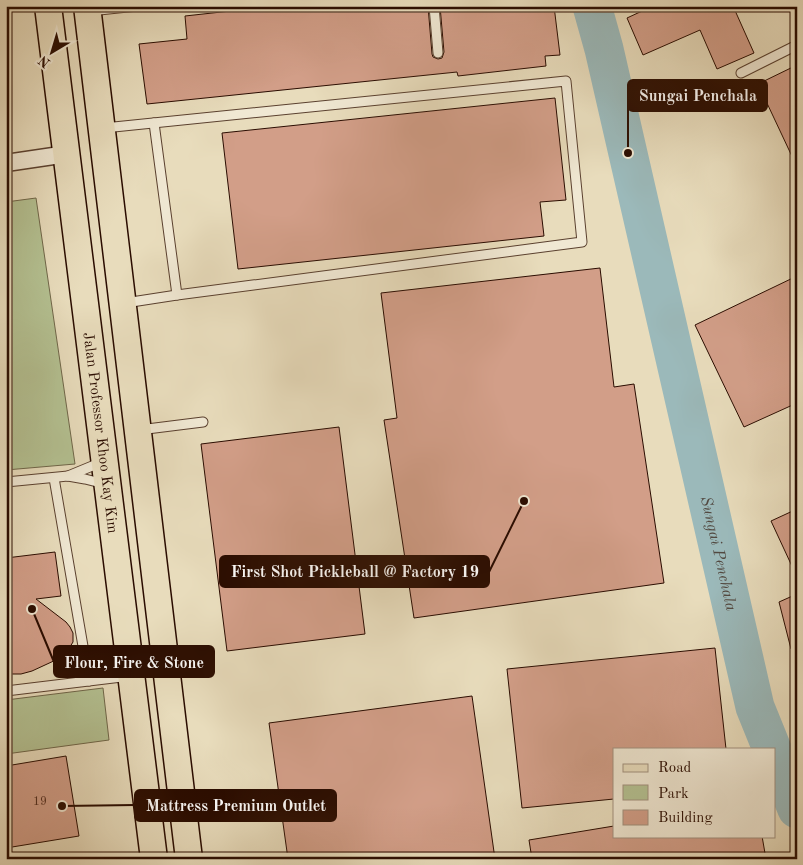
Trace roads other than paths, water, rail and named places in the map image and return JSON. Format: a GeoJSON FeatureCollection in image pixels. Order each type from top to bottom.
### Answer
{"type":"FeatureCollection","features":[{"type":"Feature","properties":{"kind":"main road","name":"Jalan Professor Khoo Kay Kim"},"geometry":{"type":"LineString","coordinates":[[48,6],[154,859]]}},
{"type":"Feature","properties":{"kind":"main road"},"geometry":{"type":"LineString","coordinates":[[87,9],[189,859]]}},
{"type":"Feature","properties":{"kind":"street"},"geometry":{"type":"LineString","coordinates":[[6,162],[66,154]]}},
{"type":"Feature","properties":{"kind":"lane"},"geometry":{"type":"LineString","coordinates":[[87,9],[138,6]]}},
{"type":"Feature","properties":{"kind":"lane"},"geometry":{"type":"LineString","coordinates":[[434,6],[438,53]]}},
{"type":"Feature","properties":{"kind":"lane"},"geometry":{"type":"LineString","coordinates":[[740,73],[797,45]]}},
{"type":"Feature","properties":{"kind":"lane"},"geometry":{"type":"LineString","coordinates":[[101,129],[566,81],[582,242],[176,295],[122,304]]}},
{"type":"Feature","properties":{"kind":"lane"},"geometry":{"type":"LineString","coordinates":[[154,123],[176,295]]}},
{"type":"Feature","properties":{"kind":"lane"},"geometry":{"type":"LineString","coordinates":[[138,431],[203,422]]}},
{"type":"Feature","properties":{"kind":"lane"},"geometry":{"type":"LineString","coordinates":[[68,476],[85,479],[106,473]]}},
{"type":"Feature","properties":{"kind":"lane"},"geometry":{"type":"LineString","coordinates":[[6,482],[106,473]]}},
{"type":"Feature","properties":{"kind":"lane"},"geometry":{"type":"LineString","coordinates":[[54,478],[89,681]]}},
{"type":"Feature","properties":{"kind":"lane"},"geometry":{"type":"LineString","coordinates":[[6,691],[131,676]]}},
{"type":"Feature","properties":{"kind":"waterway","name":"Sungai Penchala"},"geometry":{"type":"LineString","coordinates":[[592,6],[604,49],[755,707],[772,748]]}},
{"type":"Feature","properties":{"kind":"waterway","name":"Sungai Penchala"},"geometry":{"type":"LineString","coordinates":[[776,759],[797,809]]}},
{"type":"Feature","properties":{"kind":"place","name":"Sungai Penchala"},"geometry":{"type":"Point","coordinates":[628,153]}},
{"type":"Feature","properties":{"kind":"place","name":"First Shot Pickleball @ Factory 19"},"geometry":{"type":"Point","coordinates":[524,501]}},
{"type":"Feature","properties":{"kind":"place","name":"Flour, Fire & Stone"},"geometry":{"type":"Point","coordinates":[32,609]}},
{"type":"Feature","properties":{"kind":"place","name":"Mattress Premium Outlet"},"geometry":{"type":"Point","coordinates":[62,806]}}]}
